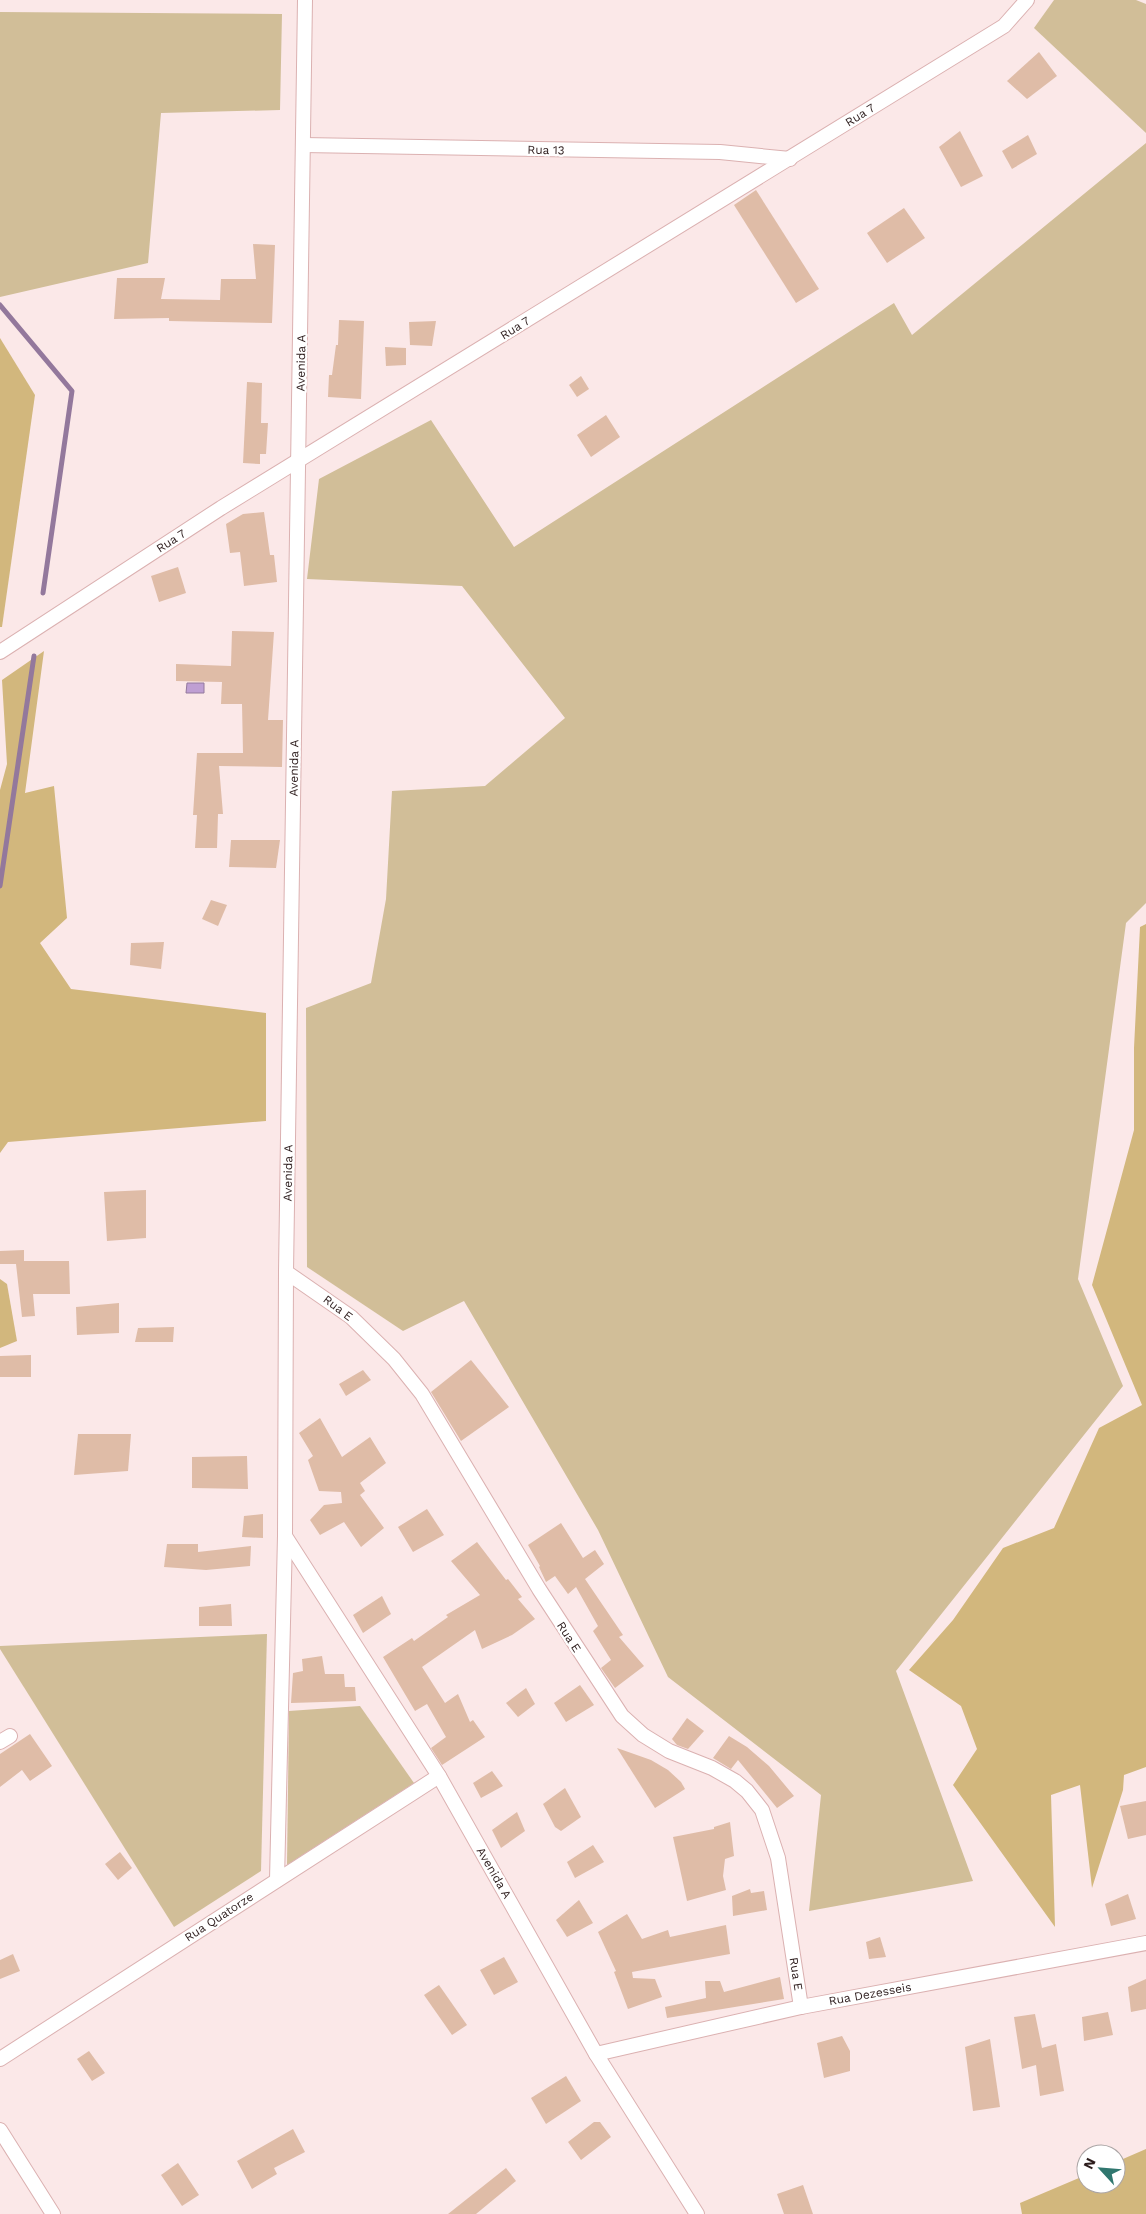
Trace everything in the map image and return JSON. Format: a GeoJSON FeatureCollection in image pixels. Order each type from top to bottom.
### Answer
{"type":"FeatureCollection","features":[{"type":"Feature","properties":{"kind":"street","name":"Avenida A"},"geometry":{"type":"LineString","coordinates":[[277,1880],[285,1536],[286,1272],[306,0]]}},
{"type":"Feature","properties":{"kind":"street","name":"Rua 7"},"geometry":{"type":"LineString","coordinates":[[0,652],[221,508],[1004,26],[1027,0]]}},
{"type":"Feature","properties":{"kind":"street","name":"Rua 13"},"geometry":{"type":"LineString","coordinates":[[303,146],[720,152],[790,159]]}},
{"type":"Feature","properties":{"kind":"street","name":"Rua E"},"geometry":{"type":"LineString","coordinates":[[286,1272],[351,1317],[394,1359],[422,1394],[539,1589],[622,1716],[643,1735],[669,1751],[712,1768],[735,1781],[747,1791],[762,1810],[778,1858],[801,2007]]}},
{"type":"Feature","properties":{"kind":"street","name":"Avenida A"},"geometry":{"type":"LineString","coordinates":[[285,1536],[439,1776],[596,2054],[697,2214]]}},
{"type":"Feature","properties":{"kind":"street","name":"Rua Quatorze"},"geometry":{"type":"LineString","coordinates":[[0,2059],[439,1776]]}},
{"type":"Feature","properties":{"kind":"street","name":"Rua Dezesseis"},"geometry":{"type":"LineString","coordinates":[[596,2054],[801,2007],[1146,1943]]}},
{"type":"Feature","properties":{"kind":"street"},"geometry":{"type":"LineString","coordinates":[[0,2130],[53,2214]]}},
{"type":"Feature","properties":{"kind":"shaded area"},"geometry":{"type":"Polygon","coordinates":[[[1054,0],[1136,0],[1146,4],[1146,133],[1034,28],[1054,0]]]}},
{"type":"Feature","properties":{"kind":"shaded area"},"geometry":{"type":"Polygon","coordinates":[[[0,12],[282,14],[280,110],[161,113],[148,263],[0,297],[0,12]]]}},
{"type":"Feature","properties":{"kind":"shaded area"},"geometry":{"type":"Polygon","coordinates":[[[1146,143],[1146,903],[1126,923],[1078,1279],[1123,1386],[896,1671],[973,1881],[809,1911],[821,1795],[668,1677],[598,1530],[464,1301],[403,1331],[307,1267],[306,1008],[371,983],[386,899],[392,791],[485,786],[565,718],[462,586],[307,579],[319,479],[431,420],[514,547],[894,303],[912,335],[1146,143]]]}},
{"type":"Feature","properties":{"kind":"shaded area"},"geometry":{"type":"Polygon","coordinates":[[[0,338],[35,395],[2,627],[0,627],[0,338]]]}},
{"type":"Feature","properties":{"kind":"shaded area"},"geometry":{"type":"Polygon","coordinates":[[[44,651],[25,793],[54,786],[67,918],[40,943],[71,989],[266,1013],[266,1121],[8,1142],[0,1153],[0,790],[7,764],[2,680],[44,651]]]}},
{"type":"Feature","properties":{"kind":"shaded area"},"geometry":{"type":"Polygon","coordinates":[[[187,683],[204,683],[204,693],[186,693],[187,683]]]}},
{"type":"Feature","properties":{"kind":"shaded area"},"geometry":{"type":"Polygon","coordinates":[[[1146,924],[1146,1767],[1124,1775],[1123,1790],[1092,1888],[1080,1785],[1051,1795],[1055,1927],[953,1785],[977,1749],[961,1706],[909,1670],[953,1620],[1003,1548],[1054,1528],[1099,1428],[1142,1405],[1092,1285],[1134,1130],[1134,1048],[1140,927],[1146,924]]]}},
{"type":"Feature","properties":{"kind":"shaded area"},"geometry":{"type":"Polygon","coordinates":[[[0,1279],[7,1284],[17,1341],[0,1348],[0,1279]]]}},
{"type":"Feature","properties":{"kind":"shaded area"},"geometry":{"type":"Polygon","coordinates":[[[267,1634],[261,1871],[174,1927],[0,1649],[0,1646],[267,1634]]]}},
{"type":"Feature","properties":{"kind":"shaded area"},"geometry":{"type":"Polygon","coordinates":[[[360,1706],[414,1783],[287,1865],[289,1711],[360,1706]]]}},
{"type":"Feature","properties":{"kind":"shaded area"},"geometry":{"type":"Polygon","coordinates":[[[1146,2149],[1146,2214],[1022,2214],[1020,2203],[1076,2179],[1076,2194],[1126,2194],[1126,2158],[1146,2149]]]}},
{"type":"Feature","properties":{"kind":"building"},"geometry":{"type":"Polygon","coordinates":[[[1039,52],[1057,76],[1027,99],[1007,81],[1039,52]]]}},
{"type":"Feature","properties":{"kind":"building"},"geometry":{"type":"Polygon","coordinates":[[[960,131],[983,176],[961,187],[939,147],[960,131]]]}},
{"type":"Feature","properties":{"kind":"building"},"geometry":{"type":"Polygon","coordinates":[[[1028,135],[1037,154],[1012,169],[1002,151],[1028,135]]]}},
{"type":"Feature","properties":{"kind":"building"},"geometry":{"type":"Polygon","coordinates":[[[756,190],[819,289],[796,303],[734,205],[756,190]]]}},
{"type":"Feature","properties":{"kind":"building"},"geometry":{"type":"Polygon","coordinates":[[[904,208],[925,238],[887,263],[867,233],[904,208]]]}},
{"type":"Feature","properties":{"kind":"building"},"geometry":{"type":"Polygon","coordinates":[[[253,244],[275,245],[272,323],[169,321],[169,318],[114,319],[117,278],[165,278],[161,299],[220,300],[221,279],[256,279],[253,244]]]}},
{"type":"Feature","properties":{"kind":"building"},"geometry":{"type":"Polygon","coordinates":[[[339,320],[364,321],[361,399],[328,397],[329,375],[332,375],[336,345],[338,345],[339,320]]]}},
{"type":"Feature","properties":{"kind":"building"},"geometry":{"type":"Polygon","coordinates":[[[436,321],[432,346],[410,345],[409,322],[436,321]]]}},
{"type":"Feature","properties":{"kind":"building"},"geometry":{"type":"Polygon","coordinates":[[[385,347],[406,348],[406,365],[386,366],[385,347]]]}},
{"type":"Feature","properties":{"kind":"building"},"geometry":{"type":"Polygon","coordinates":[[[581,376],[589,389],[577,397],[569,385],[581,376]]]}},
{"type":"Feature","properties":{"kind":"building"},"geometry":{"type":"Polygon","coordinates":[[[247,382],[262,383],[261,423],[268,423],[266,454],[260,454],[260,464],[243,463],[247,382]]]}},
{"type":"Feature","properties":{"kind":"building"},"geometry":{"type":"Polygon","coordinates":[[[606,415],[620,437],[591,457],[577,435],[606,415]]]}},
{"type":"Feature","properties":{"kind":"building"},"geometry":{"type":"Polygon","coordinates":[[[264,512],[270,555],[274,555],[277,582],[244,586],[240,552],[230,553],[226,524],[243,514],[264,512]]]}},
{"type":"Feature","properties":{"kind":"building"},"geometry":{"type":"Polygon","coordinates":[[[178,567],[186,593],[159,602],[151,576],[178,567]]]}},
{"type":"Feature","properties":{"kind":"building"},"geometry":{"type":"Polygon","coordinates":[[[232,631],[274,632],[268,720],[283,720],[282,767],[219,766],[223,814],[218,814],[217,848],[195,848],[197,815],[193,815],[197,753],[243,753],[242,704],[221,704],[222,682],[176,681],[176,664],[231,666],[232,631]]]}},
{"type":"Feature","properties":{"kind":"building"},"geometry":{"type":"Polygon","coordinates":[[[231,840],[280,840],[276,868],[229,867],[231,840]]]}},
{"type":"Feature","properties":{"kind":"building"},"geometry":{"type":"Polygon","coordinates":[[[211,900],[227,905],[218,926],[202,919],[211,900]]]}},
{"type":"Feature","properties":{"kind":"building"},"geometry":{"type":"Polygon","coordinates":[[[164,942],[161,969],[130,965],[131,943],[164,942]]]}},
{"type":"Feature","properties":{"kind":"building"},"geometry":{"type":"Polygon","coordinates":[[[146,1190],[146,1238],[107,1241],[104,1192],[146,1190]]]}},
{"type":"Feature","properties":{"kind":"building"},"geometry":{"type":"Polygon","coordinates":[[[24,1250],[24,1261],[69,1261],[70,1294],[33,1294],[35,1316],[22,1317],[16,1264],[0,1264],[0,1251],[24,1250]]]}},
{"type":"Feature","properties":{"kind":"building"},"geometry":{"type":"Polygon","coordinates":[[[119,1303],[119,1333],[77,1335],[76,1307],[119,1303]]]}},
{"type":"Feature","properties":{"kind":"building"},"geometry":{"type":"Polygon","coordinates":[[[174,1327],[173,1342],[135,1342],[138,1328],[174,1327]]]}},
{"type":"Feature","properties":{"kind":"building"},"geometry":{"type":"Polygon","coordinates":[[[31,1355],[31,1377],[0,1377],[0,1356],[31,1355]]]}},
{"type":"Feature","properties":{"kind":"building"},"geometry":{"type":"Polygon","coordinates":[[[471,1360],[509,1407],[461,1441],[431,1392],[471,1360]]]}},
{"type":"Feature","properties":{"kind":"building"},"geometry":{"type":"Polygon","coordinates":[[[363,1370],[371,1380],[346,1396],[339,1384],[363,1370]]]}},
{"type":"Feature","properties":{"kind":"building"},"geometry":{"type":"Polygon","coordinates":[[[320,1418],[342,1457],[370,1437],[386,1463],[360,1483],[365,1491],[360,1495],[384,1528],[361,1547],[344,1522],[320,1535],[310,1520],[324,1505],[342,1503],[341,1492],[319,1491],[308,1460],[313,1456],[299,1433],[320,1418]]]}},
{"type":"Feature","properties":{"kind":"building"},"geometry":{"type":"Polygon","coordinates":[[[78,1434],[131,1434],[128,1471],[74,1475],[78,1434]]]}},
{"type":"Feature","properties":{"kind":"building"},"geometry":{"type":"Polygon","coordinates":[[[247,1456],[248,1489],[192,1488],[192,1457],[247,1456]]]}},
{"type":"Feature","properties":{"kind":"building"},"geometry":{"type":"Polygon","coordinates":[[[427,1509],[444,1535],[413,1552],[398,1527],[427,1509]]]}},
{"type":"Feature","properties":{"kind":"building"},"geometry":{"type":"Polygon","coordinates":[[[263,1514],[263,1538],[242,1537],[244,1516],[263,1514]]]}},
{"type":"Feature","properties":{"kind":"building"},"geometry":{"type":"Polygon","coordinates":[[[561,1523],[583,1558],[595,1550],[604,1564],[585,1579],[623,1635],[619,1637],[644,1666],[615,1688],[601,1668],[611,1660],[593,1631],[598,1626],[576,1587],[568,1594],[555,1576],[546,1582],[540,1566],[528,1545],[561,1523]]]}},
{"type":"Feature","properties":{"kind":"building"},"geometry":{"type":"Polygon","coordinates":[[[477,1542],[506,1580],[508,1579],[522,1597],[518,1599],[535,1619],[512,1635],[482,1649],[475,1630],[422,1667],[445,1703],[458,1694],[470,1722],[473,1720],[485,1737],[442,1765],[431,1748],[446,1737],[427,1704],[415,1711],[383,1657],[412,1638],[414,1641],[448,1617],[446,1615],[480,1595],[451,1561],[477,1542]]]}},
{"type":"Feature","properties":{"kind":"building"},"geometry":{"type":"Polygon","coordinates":[[[167,1544],[198,1544],[198,1552],[251,1546],[250,1566],[206,1570],[164,1567],[167,1544]]]}},
{"type":"Feature","properties":{"kind":"building"},"geometry":{"type":"Polygon","coordinates":[[[382,1596],[391,1614],[363,1633],[353,1615],[382,1596]]]}},
{"type":"Feature","properties":{"kind":"building"},"geometry":{"type":"Polygon","coordinates":[[[231,1604],[232,1626],[199,1626],[199,1607],[231,1604]]]}},
{"type":"Feature","properties":{"kind":"building"},"geometry":{"type":"Polygon","coordinates":[[[322,1656],[325,1674],[344,1674],[345,1687],[355,1687],[356,1701],[291,1703],[293,1673],[303,1671],[302,1659],[322,1656]]]}},
{"type":"Feature","properties":{"kind":"building"},"geometry":{"type":"Polygon","coordinates":[[[580,1685],[594,1705],[566,1722],[554,1703],[580,1685]]]}},
{"type":"Feature","properties":{"kind":"building"},"geometry":{"type":"Polygon","coordinates":[[[526,1688],[535,1704],[518,1717],[506,1703],[526,1688]]]}},
{"type":"Feature","properties":{"kind":"building"},"geometry":{"type":"Polygon","coordinates":[[[687,1718],[704,1731],[688,1749],[677,1745],[672,1739],[687,1718]]]}},
{"type":"Feature","properties":{"kind":"building"},"geometry":{"type":"Polygon","coordinates":[[[30,1734],[52,1766],[30,1781],[22,1770],[0,1787],[0,1754],[30,1734]]]}},
{"type":"Feature","properties":{"kind":"building"},"geometry":{"type":"Polygon","coordinates":[[[729,1736],[747,1747],[769,1766],[794,1796],[777,1808],[738,1760],[731,1769],[713,1758],[729,1736]]]}},
{"type":"Feature","properties":{"kind":"building"},"geometry":{"type":"Polygon","coordinates":[[[617,1748],[651,1760],[668,1770],[681,1782],[685,1789],[655,1808],[617,1748]]]}},
{"type":"Feature","properties":{"kind":"building"},"geometry":{"type":"Polygon","coordinates":[[[492,1771],[503,1786],[481,1798],[473,1783],[492,1771]]]}},
{"type":"Feature","properties":{"kind":"building"},"geometry":{"type":"Polygon","coordinates":[[[565,1788],[581,1817],[561,1831],[555,1827],[543,1804],[565,1788]]]}},
{"type":"Feature","properties":{"kind":"building"},"geometry":{"type":"Polygon","coordinates":[[[1146,1801],[1146,1835],[1128,1839],[1120,1806],[1146,1801]]]}},
{"type":"Feature","properties":{"kind":"building"},"geometry":{"type":"Polygon","coordinates":[[[517,1812],[525,1831],[501,1848],[492,1830],[517,1812]]]}},
{"type":"Feature","properties":{"kind":"building"},"geometry":{"type":"Polygon","coordinates":[[[730,1822],[734,1856],[725,1859],[723,1876],[726,1890],[687,1901],[673,1837],[714,1829],[714,1827],[730,1822]]]}},
{"type":"Feature","properties":{"kind":"building"},"geometry":{"type":"Polygon","coordinates":[[[593,1845],[604,1862],[575,1878],[567,1862],[593,1845]]]}},
{"type":"Feature","properties":{"kind":"building"},"geometry":{"type":"Polygon","coordinates":[[[120,1852],[132,1868],[118,1880],[105,1864],[120,1852]]]}},
{"type":"Feature","properties":{"kind":"building"},"geometry":{"type":"Polygon","coordinates":[[[750,1889],[751,1893],[764,1891],[767,1910],[733,1916],[732,1896],[750,1889]]]}},
{"type":"Feature","properties":{"kind":"building"},"geometry":{"type":"Polygon","coordinates":[[[1128,1894],[1136,1919],[1111,1926],[1105,1904],[1128,1894]]]}},
{"type":"Feature","properties":{"kind":"building"},"geometry":{"type":"Polygon","coordinates":[[[579,1900],[593,1923],[567,1937],[556,1920],[579,1900]]]}},
{"type":"Feature","properties":{"kind":"building"},"geometry":{"type":"Polygon","coordinates":[[[627,1914],[642,1939],[668,1930],[670,1937],[726,1925],[730,1954],[632,1972],[633,1978],[655,1979],[662,1997],[628,2009],[614,1972],[616,1971],[598,1932],[627,1914]]]}},
{"type":"Feature","properties":{"kind":"building"},"geometry":{"type":"Polygon","coordinates":[[[880,1937],[886,1957],[869,1959],[866,1942],[880,1937]]]}},
{"type":"Feature","properties":{"kind":"building"},"geometry":{"type":"Polygon","coordinates":[[[13,1954],[20,1971],[0,1979],[0,1960],[13,1954]]]}},
{"type":"Feature","properties":{"kind":"building"},"geometry":{"type":"Polygon","coordinates":[[[504,1957],[518,1982],[494,1995],[480,1970],[504,1957]]]}},
{"type":"Feature","properties":{"kind":"building"},"geometry":{"type":"Polygon","coordinates":[[[780,1977],[784,1999],[667,2018],[665,2007],[706,1998],[705,1981],[720,1981],[724,1992],[780,1977]]]}},
{"type":"Feature","properties":{"kind":"building"},"geometry":{"type":"Polygon","coordinates":[[[1146,1979],[1146,2009],[1131,2012],[1128,1987],[1146,1979]]]}},
{"type":"Feature","properties":{"kind":"building"},"geometry":{"type":"Polygon","coordinates":[[[439,1985],[467,2025],[452,2035],[424,1995],[439,1985]]]}},
{"type":"Feature","properties":{"kind":"building"},"geometry":{"type":"Polygon","coordinates":[[[1108,2012],[1113,2035],[1084,2041],[1082,2017],[1108,2012]]]}},
{"type":"Feature","properties":{"kind":"building"},"geometry":{"type":"Polygon","coordinates":[[[1035,2014],[1042,2048],[1056,2044],[1064,2091],[1040,2096],[1036,2065],[1022,2069],[1014,2017],[1035,2014]]]}},
{"type":"Feature","properties":{"kind":"building"},"geometry":{"type":"Polygon","coordinates":[[[842,2036],[850,2051],[850,2071],[824,2078],[817,2043],[842,2036]]]}},
{"type":"Feature","properties":{"kind":"building"},"geometry":{"type":"Polygon","coordinates":[[[990,2039],[1000,2107],[973,2111],[965,2047],[990,2039]]]}},
{"type":"Feature","properties":{"kind":"building"},"geometry":{"type":"Polygon","coordinates":[[[89,2051],[105,2073],[92,2081],[77,2059],[89,2051]]]}},
{"type":"Feature","properties":{"kind":"building"},"geometry":{"type":"Polygon","coordinates":[[[566,2076],[581,2101],[546,2124],[531,2098],[566,2076]]]}},
{"type":"Feature","properties":{"kind":"building"},"geometry":{"type":"Polygon","coordinates":[[[594,2122],[600,2122],[611,2137],[581,2160],[568,2142],[594,2122]]]}},
{"type":"Feature","properties":{"kind":"building"},"geometry":{"type":"Polygon","coordinates":[[[293,2129],[305,2152],[274,2168],[277,2174],[252,2189],[237,2161],[293,2129]]]}},
{"type":"Feature","properties":{"kind":"building"},"geometry":{"type":"Polygon","coordinates":[[[178,2163],[199,2195],[182,2206],[161,2175],[178,2163]]]}},
{"type":"Feature","properties":{"kind":"building"},"geometry":{"type":"Polygon","coordinates":[[[506,2168],[516,2181],[476,2214],[448,2214],[506,2168]]]}},
{"type":"Feature","properties":{"kind":"building"},"geometry":{"type":"Polygon","coordinates":[[[803,2185],[813,2214],[784,2214],[777,2194],[803,2185]]]}},
{"type":"Feature","properties":{"kind":"waterway"},"geometry":{"type":"LineString","coordinates":[[0,305],[72,391],[43,593]]}},
{"type":"Feature","properties":{"kind":"waterway"},"geometry":{"type":"LineString","coordinates":[[0,886],[34,656]]}}]}
